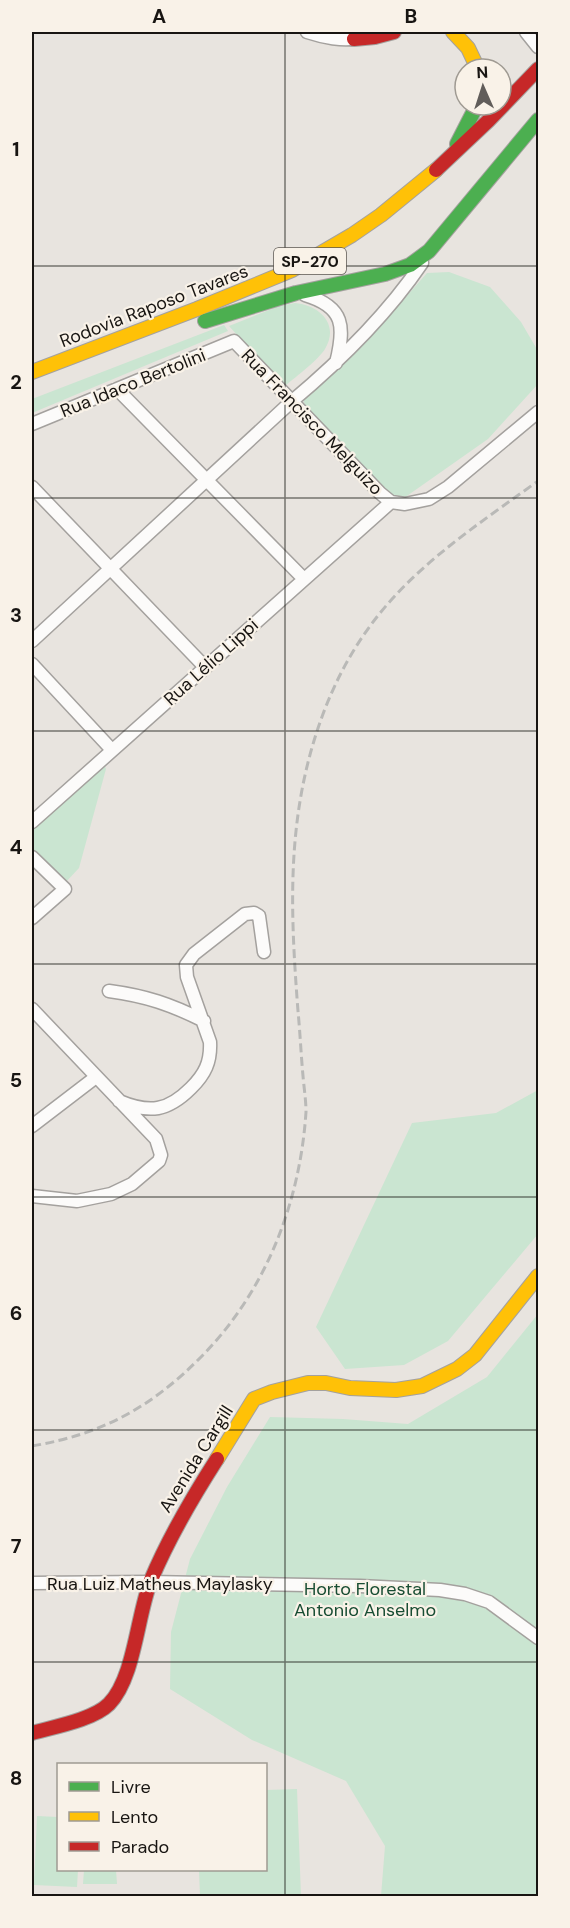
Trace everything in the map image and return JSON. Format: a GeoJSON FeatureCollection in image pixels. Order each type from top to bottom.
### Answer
{"type":"FeatureCollection","features":[{"type":"Feature","properties":{"kind":"main road"},"geometry":{"type":"LineString","coordinates":[[354,39],[394,32]]}},
{"type":"Feature","properties":{"kind":"main road"},"geometry":{"type":"LineString","coordinates":[[453,32],[459,36],[473,57]]}},
{"type":"Feature","properties":{"kind":"main road","name":"Rodovia Raposo Tavares"},"geometry":{"type":"LineString","coordinates":[[32,372],[267,282],[312,260],[372,222],[407,195],[475,136],[538,69]]}},
{"type":"Feature","properties":{"kind":"main road"},"geometry":{"type":"LineString","coordinates":[[447,161],[471,117]]}},
{"type":"Feature","properties":{"kind":"main road"},"geometry":{"type":"LineString","coordinates":[[296,293],[385,274],[410,265],[429,251],[538,120]]}},
{"type":"Feature","properties":{"kind":"main road","name":"Rodovia Raposo Tavares"},"geometry":{"type":"LineString","coordinates":[[296,293],[199,323],[312,274]]}},
{"type":"Feature","properties":{"kind":"main road","name":"Avenida Cargill"},"geometry":{"type":"LineString","coordinates":[[32,1733],[94,1714],[107,1706],[117,1694],[127,1668],[150,1582],[176,1525],[254,1399],[308,1383],[396,1390],[422,1386],[457,1369],[475,1355],[538,1276]]}},
{"type":"Feature","properties":{"kind":"street"},"geometry":{"type":"LineString","coordinates":[[313,33],[354,39],[368,32]]}},
{"type":"Feature","properties":{"kind":"street"},"geometry":{"type":"LineString","coordinates":[[525,32],[538,47]]}},
{"type":"Feature","properties":{"kind":"street"},"geometry":{"type":"LineString","coordinates":[[32,642],[291,402],[336,364],[410,280],[429,251]]}},
{"type":"Feature","properties":{"kind":"street"},"geometry":{"type":"LineString","coordinates":[[296,293],[318,299],[333,308],[341,326],[341,341],[336,364]]}},
{"type":"Feature","properties":{"kind":"street","name":"Rua Idaco Bertolini"},"geometry":{"type":"LineString","coordinates":[[32,424],[234,341]]}},
{"type":"Feature","properties":{"kind":"street","name":"Rua Francisco Melguizo"},"geometry":{"type":"LineString","coordinates":[[234,341],[380,494],[391,502]]}},
{"type":"Feature","properties":{"kind":"street"},"geometry":{"type":"LineString","coordinates":[[117,389],[304,579]]}},
{"type":"Feature","properties":{"kind":"street"},"geometry":{"type":"LineString","coordinates":[[391,502],[405,504],[429,499],[448,487],[538,412]]}},
{"type":"Feature","properties":{"kind":"street"},"geometry":{"type":"LineString","coordinates":[[32,487],[205,667]]}},
{"type":"Feature","properties":{"kind":"street","name":"Rua Lélio Lippi"},"geometry":{"type":"LineString","coordinates":[[32,822],[391,502]]}},
{"type":"Feature","properties":{"kind":"street"},"geometry":{"type":"LineString","coordinates":[[32,664],[112,750]]}},
{"type":"Feature","properties":{"kind":"street"},"geometry":{"type":"LineString","coordinates":[[32,857],[65,889],[32,918]]}},
{"type":"Feature","properties":{"kind":"street"},"geometry":{"type":"LineString","coordinates":[[119,1101],[132,1107],[148,1109],[165,1107],[178,1101],[201,1079],[208,1066],[211,1053],[210,1042],[187,977],[186,964],[194,954],[245,914],[254,913],[259,916],[264,952]]}},
{"type":"Feature","properties":{"kind":"street"},"geometry":{"type":"LineString","coordinates":[[109,991],[153,999],[204,1021]]}},
{"type":"Feature","properties":{"kind":"street"},"geometry":{"type":"LineString","coordinates":[[32,1009],[156,1139],[161,1155],[159,1161],[132,1184],[111,1194],[76,1201],[32,1196]]}},
{"type":"Feature","properties":{"kind":"street"},"geometry":{"type":"LineString","coordinates":[[32,1126],[96,1077]]}},
{"type":"Feature","properties":{"kind":"street","name":"Rua Luiz Matheus Maylasky"},"geometry":{"type":"LineString","coordinates":[[32,1583],[150,1582],[440,1590],[465,1594],[489,1602],[538,1638]]}},
{"type":"Feature","properties":{"kind":"green space"},"geometry":{"type":"Polygon","coordinates":[[[449,272],[490,287],[521,322],[538,351],[538,384],[488,439],[404,498],[392,497],[305,405],[303,399],[366,342],[427,273],[449,272]]]}},
{"type":"Feature","properties":{"kind":"green space"},"geometry":{"type":"Polygon","coordinates":[[[295,303],[319,312],[325,317],[330,332],[329,340],[322,353],[286,385],[281,384],[229,326],[279,306],[295,303]]]}},
{"type":"Feature","properties":{"kind":"green space"},"geometry":{"type":"Polygon","coordinates":[[[224,325],[228,331],[32,413],[32,399],[224,325]]]}},
{"type":"Feature","properties":{"kind":"green space"},"geometry":{"type":"Polygon","coordinates":[[[104,764],[106,769],[79,868],[65,883],[32,851],[32,825],[104,764]]]}},
{"type":"Feature","properties":{"kind":"green space"},"geometry":{"type":"Polygon","coordinates":[[[538,1090],[538,1234],[448,1341],[404,1365],[345,1369],[316,1327],[412,1123],[496,1113],[538,1090]]]}},
{"type":"Feature","properties":{"kind":"green space","name":"Horto Florestal Antonio Anselmo"},"geometry":{"type":"Polygon","coordinates":[[[538,1314],[538,1896],[381,1896],[385,1846],[346,1781],[252,1740],[170,1689],[171,1632],[190,1559],[227,1487],[270,1417],[408,1424],[487,1377],[538,1314]]]}},
{"type":"Feature","properties":{"kind":"green space"},"geometry":{"type":"Polygon","coordinates":[[[297,1789],[301,1896],[200,1896],[199,1871],[267,1871],[267,1790],[297,1789]]]}},
{"type":"Feature","properties":{"kind":"green space"},"geometry":{"type":"Polygon","coordinates":[[[37,1816],[57,1817],[57,1871],[78,1871],[77,1887],[34,1885],[37,1816]]]}},
{"type":"Feature","properties":{"kind":"green space"},"geometry":{"type":"Polygon","coordinates":[[[84,1871],[116,1871],[117,1884],[83,1884],[84,1871]]]}},
{"type":"Feature","properties":{"kind":"railway"},"geometry":{"type":"LineString","coordinates":[[32,1446],[58,1441],[104,1426],[125,1416],[165,1389],[203,1355],[225,1330],[262,1274],[276,1243],[296,1179],[306,1112],[293,935],[294,861],[302,788],[323,714],[341,673],[362,638],[385,607],[439,554],[538,481]]}},
{"type":"Feature","properties":{"kind":"traffic: fast"},"geometry":{"type":"LineString","coordinates":[[457,144],[471,117]]}},
{"type":"Feature","properties":{"kind":"traffic: fast"},"geometry":{"type":"LineString","coordinates":[[205,321],[296,293],[385,274],[410,265],[429,251],[538,120]]}},
{"type":"Feature","properties":{"kind":"traffic: slow"},"geometry":{"type":"LineString","coordinates":[[453,32],[468,48],[472,57]]}},
{"type":"Feature","properties":{"kind":"traffic: slow"},"geometry":{"type":"LineString","coordinates":[[32,372],[292,270],[381,215],[436,170]]}},
{"type":"Feature","properties":{"kind":"traffic: slow"},"geometry":{"type":"LineString","coordinates":[[217,1459],[254,1399],[272,1392],[308,1383],[396,1390],[422,1386],[457,1369],[475,1355],[538,1276]]}},
{"type":"Feature","properties":{"kind":"traffic: jam"},"geometry":{"type":"LineString","coordinates":[[354,39],[394,32]]}},
{"type":"Feature","properties":{"kind":"traffic: jam"},"geometry":{"type":"LineString","coordinates":[[436,170],[538,69]]}},
{"type":"Feature","properties":{"kind":"traffic: jam"},"geometry":{"type":"LineString","coordinates":[[32,1733],[72,1722],[102,1710],[118,1692],[130,1662],[151,1580],[181,1518],[217,1459]]}}]}
